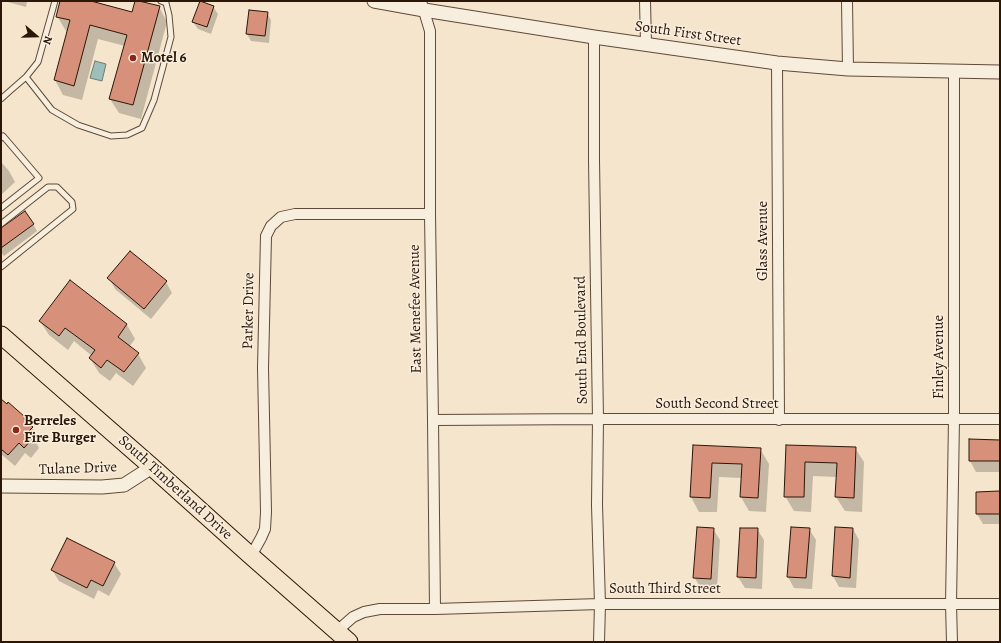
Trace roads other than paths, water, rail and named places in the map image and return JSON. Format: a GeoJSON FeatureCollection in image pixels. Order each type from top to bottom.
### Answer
{"type":"FeatureCollection","features":[{"type":"Feature","properties":{"kind":"main road","name":"South Timberland Drive"},"geometry":{"type":"LineString","coordinates":[[1,335],[343,637]]}},
{"type":"Feature","properties":{"kind":"street","name":"South First Street"},"geometry":{"type":"LineString","coordinates":[[374,1],[423,6],[594,37],[777,63],[848,69],[1000,72]]}},
{"type":"Feature","properties":{"kind":"street"},"geometry":{"type":"LineString","coordinates":[[645,1],[646,44]]}},
{"type":"Feature","properties":{"kind":"street"},"geometry":{"type":"LineString","coordinates":[[847,1],[848,69]]}},
{"type":"Feature","properties":{"kind":"street","name":"East Menefee Avenue"},"geometry":{"type":"LineString","coordinates":[[423,6],[430,31],[430,214],[435,609]]}},
{"type":"Feature","properties":{"kind":"street","name":"South End Boulevard"},"geometry":{"type":"LineString","coordinates":[[594,37],[594,160],[598,419],[597,505],[600,604],[599,642]]}},
{"type":"Feature","properties":{"kind":"street","name":"Glass Avenue"},"geometry":{"type":"LineString","coordinates":[[777,63],[779,420]]}},
{"type":"Feature","properties":{"kind":"street","name":"Finley Avenue"},"geometry":{"type":"LineString","coordinates":[[952,642],[951,604],[954,419],[954,71]]}},
{"type":"Feature","properties":{"kind":"street","name":"Parker Drive"},"geometry":{"type":"LineString","coordinates":[[251,556],[265,529],[266,512],[263,368],[266,236],[271,226],[281,217],[295,214],[430,214]]}},
{"type":"Feature","properties":{"kind":"street","name":"South Second Street"},"geometry":{"type":"LineString","coordinates":[[433,420],[1000,419]]}},
{"type":"Feature","properties":{"kind":"street","name":"Tulane Drive"},"geometry":{"type":"LineString","coordinates":[[1,486],[102,487],[124,485],[152,467]]}},
{"type":"Feature","properties":{"kind":"street","name":"South Third Street"},"geometry":{"type":"LineString","coordinates":[[343,637],[353,617],[364,612],[380,609],[435,609],[600,604],[1000,604]]}},
{"type":"Feature","properties":{"kind":"lane"},"geometry":{"type":"LineString","coordinates":[[1,99],[26,77],[38,62],[55,1]]}},
{"type":"Feature","properties":{"kind":"lane"},"geometry":{"type":"LineString","coordinates":[[26,77],[52,110],[78,125],[111,136],[127,135],[142,128],[154,100],[171,38],[170,15],[166,3],[161,1]]}},
{"type":"Feature","properties":{"kind":"lane"},"geometry":{"type":"LineString","coordinates":[[1,138],[3,136],[39,178],[1,208]]}},
{"type":"Feature","properties":{"kind":"lane"},"geometry":{"type":"LineString","coordinates":[[1,224],[48,187],[57,187],[72,202],[73,209],[1,267]]}},
{"type":"Feature","properties":{"kind":"water"},"geometry":{"type":"Polygon","coordinates":[[[95,61],[106,64],[102,81],[90,78],[95,61]]]}},
{"type":"Feature","properties":{"kind":"place","name":"Motel 6"},"geometry":{"type":"Point","coordinates":[133,58]}},
{"type":"Feature","properties":{"kind":"place","name":"Berreles Fire Burger"},"geometry":{"type":"Point","coordinates":[16,430]}}]}
